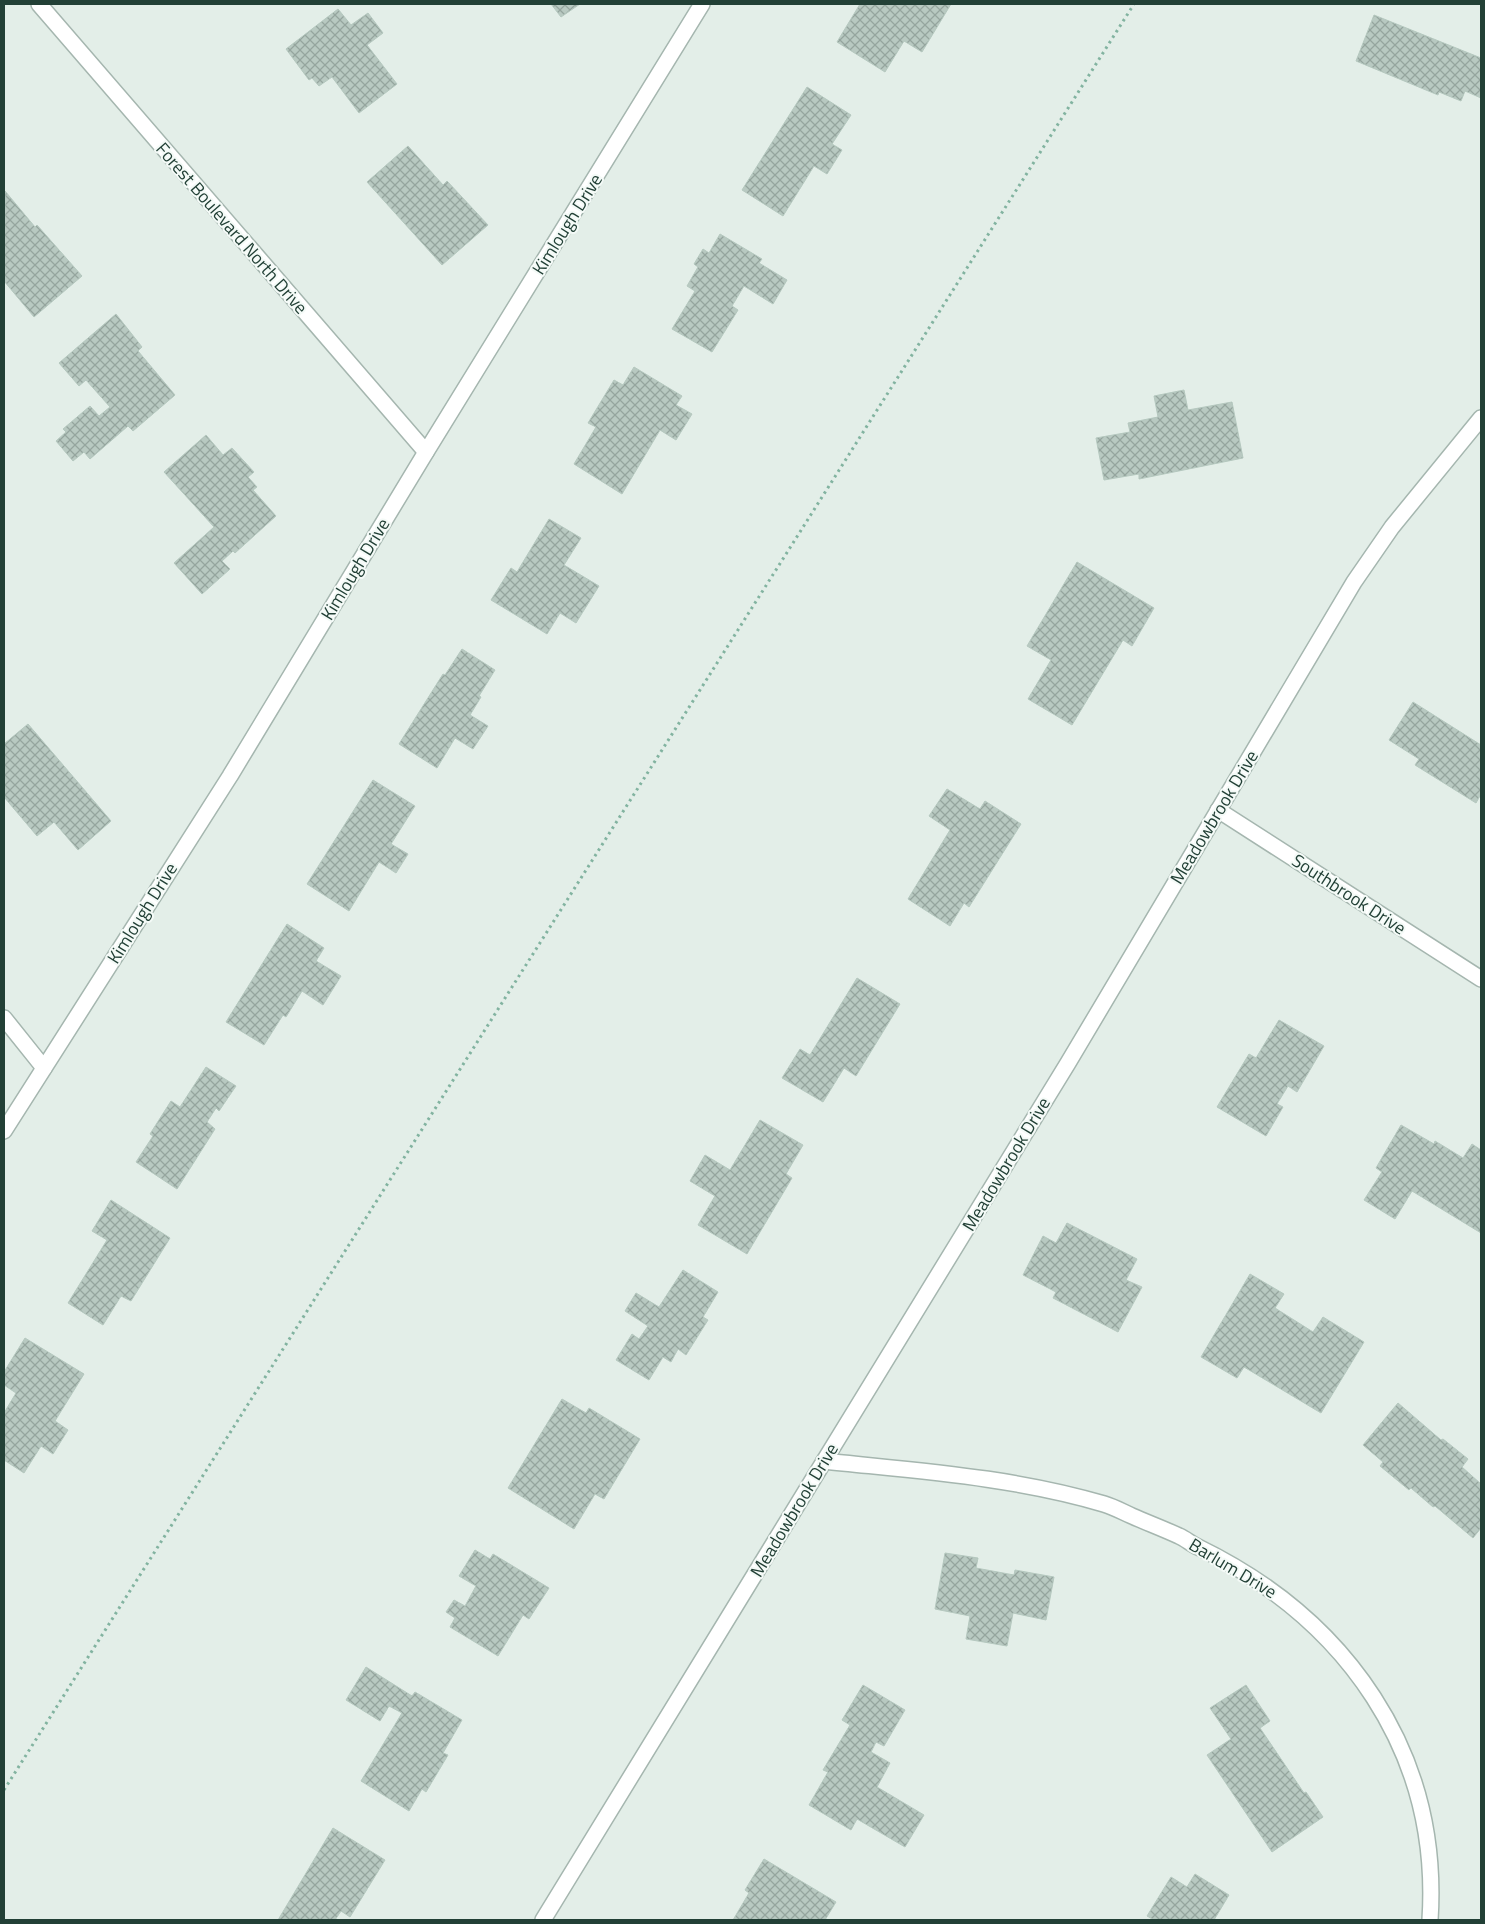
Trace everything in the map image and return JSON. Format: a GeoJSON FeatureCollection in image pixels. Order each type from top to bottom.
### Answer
{"type":"FeatureCollection","features":[{"type":"Feature","properties":{"kind":"street","name":"Forest Boulevard North Drive"},"geometry":{"type":"LineString","coordinates":[[39,4],[426,452]]}},
{"type":"Feature","properties":{"kind":"street","name":"Kimlough Drive"},"geometry":{"type":"LineString","coordinates":[[4,1131],[230,776],[426,452],[702,4]]}},
{"type":"Feature","properties":{"kind":"street","name":"Meadowbrook Drive"},"geometry":{"type":"LineString","coordinates":[[543,1920],[1062,1071],[1354,582],[1392,527],[1481,418]]}},
{"type":"Feature","properties":{"kind":"street","name":"Southbrook Drive"},"geometry":{"type":"LineString","coordinates":[[1218,810],[1481,978]]}},
{"type":"Feature","properties":{"kind":"street"},"geometry":{"type":"LineString","coordinates":[[4,1018],[44,1068]]}},
{"type":"Feature","properties":{"kind":"street","name":"Barlum Drive"},"geometry":{"type":"LineString","coordinates":[[824,1461],[1009,1481],[1106,1504],[1182,1537],[1211,1552],[1282,1597],[1331,1641],[1372,1693],[1404,1752],[1423,1815],[1429,1848],[1432,1881],[1430,1920]]}},
{"type":"Feature","properties":{"kind":"path"},"geometry":{"type":"LineString","coordinates":[[4,1790],[1134,4]]}},
{"type":"Feature","properties":{"kind":"building"},"geometry":{"type":"Polygon","coordinates":[[[551,4],[580,4],[561,17],[551,4]]]}},
{"type":"Feature","properties":{"kind":"building"},"geometry":{"type":"Polygon","coordinates":[[[860,4],[951,4],[922,52],[904,41],[885,72],[837,42],[860,4]]]}},
{"type":"Feature","properties":{"kind":"building"},"geometry":{"type":"Polygon","coordinates":[[[338,9],[351,25],[368,13],[383,33],[367,45],[397,84],[359,113],[332,77],[319,86],[312,78],[309,80],[286,49],[338,9]]]}},
{"type":"Feature","properties":{"kind":"building"},"geometry":{"type":"Polygon","coordinates":[[[1374,15],[1481,58],[1481,98],[1465,91],[1461,101],[1439,92],[1438,95],[1356,61],[1374,15]]]}},
{"type":"Feature","properties":{"kind":"building"},"geometry":{"type":"Polygon","coordinates":[[[807,87],[851,115],[832,144],[842,150],[827,174],[814,166],[783,216],[742,190],[807,87]]]}},
{"type":"Feature","properties":{"kind":"building"},"geometry":{"type":"Polygon","coordinates":[[[408,146],[443,185],[447,181],[488,225],[442,265],[367,182],[408,146]]]}},
{"type":"Feature","properties":{"kind":"building"},"geometry":{"type":"Polygon","coordinates":[[[5,191],[35,227],[37,225],[82,276],[34,317],[4,281],[5,191]]]}},
{"type":"Feature","properties":{"kind":"building"},"geometry":{"type":"Polygon","coordinates":[[[720,234],[762,259],[759,263],[787,280],[773,304],[744,286],[732,306],[738,310],[712,352],[672,329],[695,291],[687,286],[698,267],[694,264],[703,249],[709,253],[720,234]]]}},
{"type":"Feature","properties":{"kind":"building"},"geometry":{"type":"Polygon","coordinates":[[[116,314],[142,347],[138,351],[175,395],[133,431],[128,426],[90,459],[84,452],[73,461],[56,441],[66,432],[63,429],[90,406],[99,416],[110,407],[86,380],[79,386],[59,363],[116,314]]]}},
{"type":"Feature","properties":{"kind":"building"},"geometry":{"type":"Polygon","coordinates":[[[634,367],[682,396],[676,405],[692,414],[676,440],[660,430],[622,494],[574,464],[596,427],[588,423],[614,380],[623,385],[634,367]]]}},
{"type":"Feature","properties":{"kind":"building"},"geometry":{"type":"Polygon","coordinates":[[[1184,390],[1188,410],[1232,402],[1243,458],[1139,479],[1139,474],[1104,480],[1096,438],[1130,432],[1128,423],[1158,417],[1154,396],[1184,390]]]}},
{"type":"Feature","properties":{"kind":"building"},"geometry":{"type":"Polygon","coordinates":[[[206,435],[223,455],[232,448],[254,472],[248,477],[257,487],[253,490],[276,516],[235,553],[233,551],[222,561],[230,569],[202,594],[174,563],[214,527],[164,472],[206,435]]]}},
{"type":"Feature","properties":{"kind":"building"},"geometry":{"type":"Polygon","coordinates":[[[549,519],[581,538],[564,565],[599,586],[576,623],[560,613],[547,634],[491,600],[511,568],[517,572],[549,519]]]}},
{"type":"Feature","properties":{"kind":"building"},"geometry":{"type":"Polygon","coordinates":[[[1077,562],[1154,608],[1132,646],[1123,640],[1072,725],[1028,699],[1051,660],[1027,646],[1077,562]]]}},
{"type":"Feature","properties":{"kind":"building"},"geometry":{"type":"Polygon","coordinates":[[[462,649],[495,670],[470,715],[488,726],[473,749],[455,738],[437,768],[399,744],[443,674],[445,675],[462,649]]]}},
{"type":"Feature","properties":{"kind":"building"},"geometry":{"type":"Polygon","coordinates":[[[1413,702],[1481,745],[1481,794],[1476,803],[1415,765],[1419,759],[1389,740],[1413,702]]]}},
{"type":"Feature","properties":{"kind":"building"},"geometry":{"type":"Polygon","coordinates":[[[28,724],[111,821],[78,850],[54,822],[37,836],[4,797],[4,744],[28,724]]]}},
{"type":"Feature","properties":{"kind":"building"},"geometry":{"type":"Polygon","coordinates":[[[373,780],[415,806],[391,844],[408,854],[396,873],[379,862],[349,911],[307,884],[373,780]]]}},
{"type":"Feature","properties":{"kind":"building"},"geometry":{"type":"Polygon","coordinates":[[[947,789],[980,809],[985,801],[1021,824],[969,907],[964,903],[950,926],[908,899],[950,830],[929,816],[947,789]]]}},
{"type":"Feature","properties":{"kind":"building"},"geometry":{"type":"Polygon","coordinates":[[[287,924],[324,948],[316,961],[341,976],[323,1005],[302,991],[286,1017],[283,1015],[264,1045],[226,1022],[287,924]]]}},
{"type":"Feature","properties":{"kind":"building"},"geometry":{"type":"Polygon","coordinates":[[[857,978],[900,1004],[856,1076],[844,1068],[823,1102],[782,1078],[800,1049],[810,1055],[857,978]]]}},
{"type":"Feature","properties":{"kind":"building"},"geometry":{"type":"Polygon","coordinates":[[[1279,1020],[1324,1046],[1297,1092],[1288,1086],[1277,1104],[1283,1107],[1266,1136],[1217,1107],[1249,1054],[1256,1058],[1279,1020]]]}},
{"type":"Feature","properties":{"kind":"building"},"geometry":{"type":"Polygon","coordinates":[[[206,1067],[236,1086],[219,1111],[216,1108],[207,1122],[215,1129],[177,1189],[136,1162],[153,1136],[150,1134],[171,1101],[180,1107],[206,1067]]]}},
{"type":"Feature","properties":{"kind":"building"},"geometry":{"type":"Polygon","coordinates":[[[760,1120],[803,1145],[786,1174],[792,1178],[747,1254],[698,1225],[715,1196],[690,1181],[705,1155],[730,1170],[760,1120]]]}},
{"type":"Feature","properties":{"kind":"building"},"geometry":{"type":"Polygon","coordinates":[[[1401,1125],[1434,1144],[1435,1141],[1463,1158],[1472,1144],[1481,1150],[1481,1233],[1412,1191],[1395,1219],[1364,1200],[1382,1172],[1376,1168],[1401,1125]]]}},
{"type":"Feature","properties":{"kind":"building"},"geometry":{"type":"Polygon","coordinates":[[[111,1200],[170,1238],[131,1301],[121,1296],[103,1325],[68,1303],[107,1240],[92,1231],[111,1200]]]}},
{"type":"Feature","properties":{"kind":"building"},"geometry":{"type":"Polygon","coordinates":[[[1067,1223],[1137,1259],[1126,1280],[1142,1287],[1118,1332],[1053,1298],[1056,1292],[1023,1275],[1043,1236],[1056,1243],[1067,1223]]]}},
{"type":"Feature","properties":{"kind":"building"},"geometry":{"type":"Polygon","coordinates":[[[683,1270],[718,1292],[703,1317],[708,1320],[686,1355],[678,1349],[671,1362],[663,1357],[649,1380],[616,1360],[632,1334],[639,1339],[648,1326],[625,1311],[636,1293],[659,1307],[683,1270]]]}},
{"type":"Feature","properties":{"kind":"building"},"geometry":{"type":"Polygon","coordinates":[[[1250,1274],[1284,1294],[1275,1308],[1313,1332],[1323,1317],[1364,1342],[1321,1413],[1244,1367],[1237,1378],[1201,1357],[1250,1274]]]}},
{"type":"Feature","properties":{"kind":"building"},"geometry":{"type":"Polygon","coordinates":[[[25,1338],[84,1374],[55,1421],[68,1430],[53,1454],[41,1446],[24,1473],[4,1460],[4,1413],[16,1393],[4,1385],[4,1372],[25,1338]]]}},
{"type":"Feature","properties":{"kind":"building"},"geometry":{"type":"Polygon","coordinates":[[[562,1399],[586,1413],[589,1408],[640,1439],[604,1499],[595,1494],[574,1529],[508,1488],[562,1399]]]}},
{"type":"Feature","properties":{"kind":"building"},"geometry":{"type":"Polygon","coordinates":[[[1398,1403],[1441,1440],[1443,1439],[1468,1459],[1462,1467],[1481,1484],[1481,1528],[1473,1538],[1435,1506],[1433,1507],[1411,1488],[1409,1490],[1380,1466],[1383,1462],[1363,1445],[1398,1403]]]}},
{"type":"Feature","properties":{"kind":"building"},"geometry":{"type":"Polygon","coordinates":[[[475,1550],[490,1559],[493,1554],[549,1588],[529,1619],[523,1615],[498,1656],[450,1627],[455,1618],[446,1612],[454,1600],[465,1606],[476,1586],[459,1576],[475,1550]]]}},
{"type":"Feature","properties":{"kind":"building"},"geometry":{"type":"Polygon","coordinates":[[[945,1553],[978,1558],[976,1568],[1014,1575],[1015,1570],[1054,1577],[1046,1620],[1013,1613],[1007,1646],[966,1639],[970,1616],[935,1609],[945,1553]]]}},
{"type":"Feature","properties":{"kind":"building"},"geometry":{"type":"Polygon","coordinates":[[[366,1667],[412,1696],[415,1692],[462,1720],[443,1753],[448,1755],[426,1792],[422,1789],[409,1811],[361,1781],[402,1713],[389,1706],[380,1721],[346,1700],[366,1667]]]}},
{"type":"Feature","properties":{"kind":"building"},"geometry":{"type":"Polygon","coordinates":[[[863,1685],[905,1710],[884,1746],[876,1742],[871,1752],[890,1763],[877,1787],[924,1815],[905,1847],[857,1819],[851,1830],[809,1805],[828,1772],[823,1770],[850,1725],[842,1720],[863,1685]]]}},
{"type":"Feature","properties":{"kind":"building"},"geometry":{"type":"Polygon","coordinates":[[[1246,1685],[1270,1721],[1260,1728],[1304,1793],[1306,1792],[1323,1817],[1272,1852],[1207,1755],[1231,1739],[1210,1708],[1246,1685]]]}},
{"type":"Feature","properties":{"kind":"building"},"geometry":{"type":"Polygon","coordinates":[[[333,1828],[385,1860],[350,1917],[341,1911],[335,1920],[278,1920],[333,1828]]]}},
{"type":"Feature","properties":{"kind":"building"},"geometry":{"type":"Polygon","coordinates":[[[764,1859],[836,1902],[825,1920],[733,1920],[749,1893],[745,1890],[764,1859]]]}},
{"type":"Feature","properties":{"kind":"building"},"geometry":{"type":"Polygon","coordinates":[[[1195,1874],[1229,1895],[1214,1920],[1154,1920],[1147,1916],[1171,1877],[1187,1887],[1195,1874]]]}}]}
